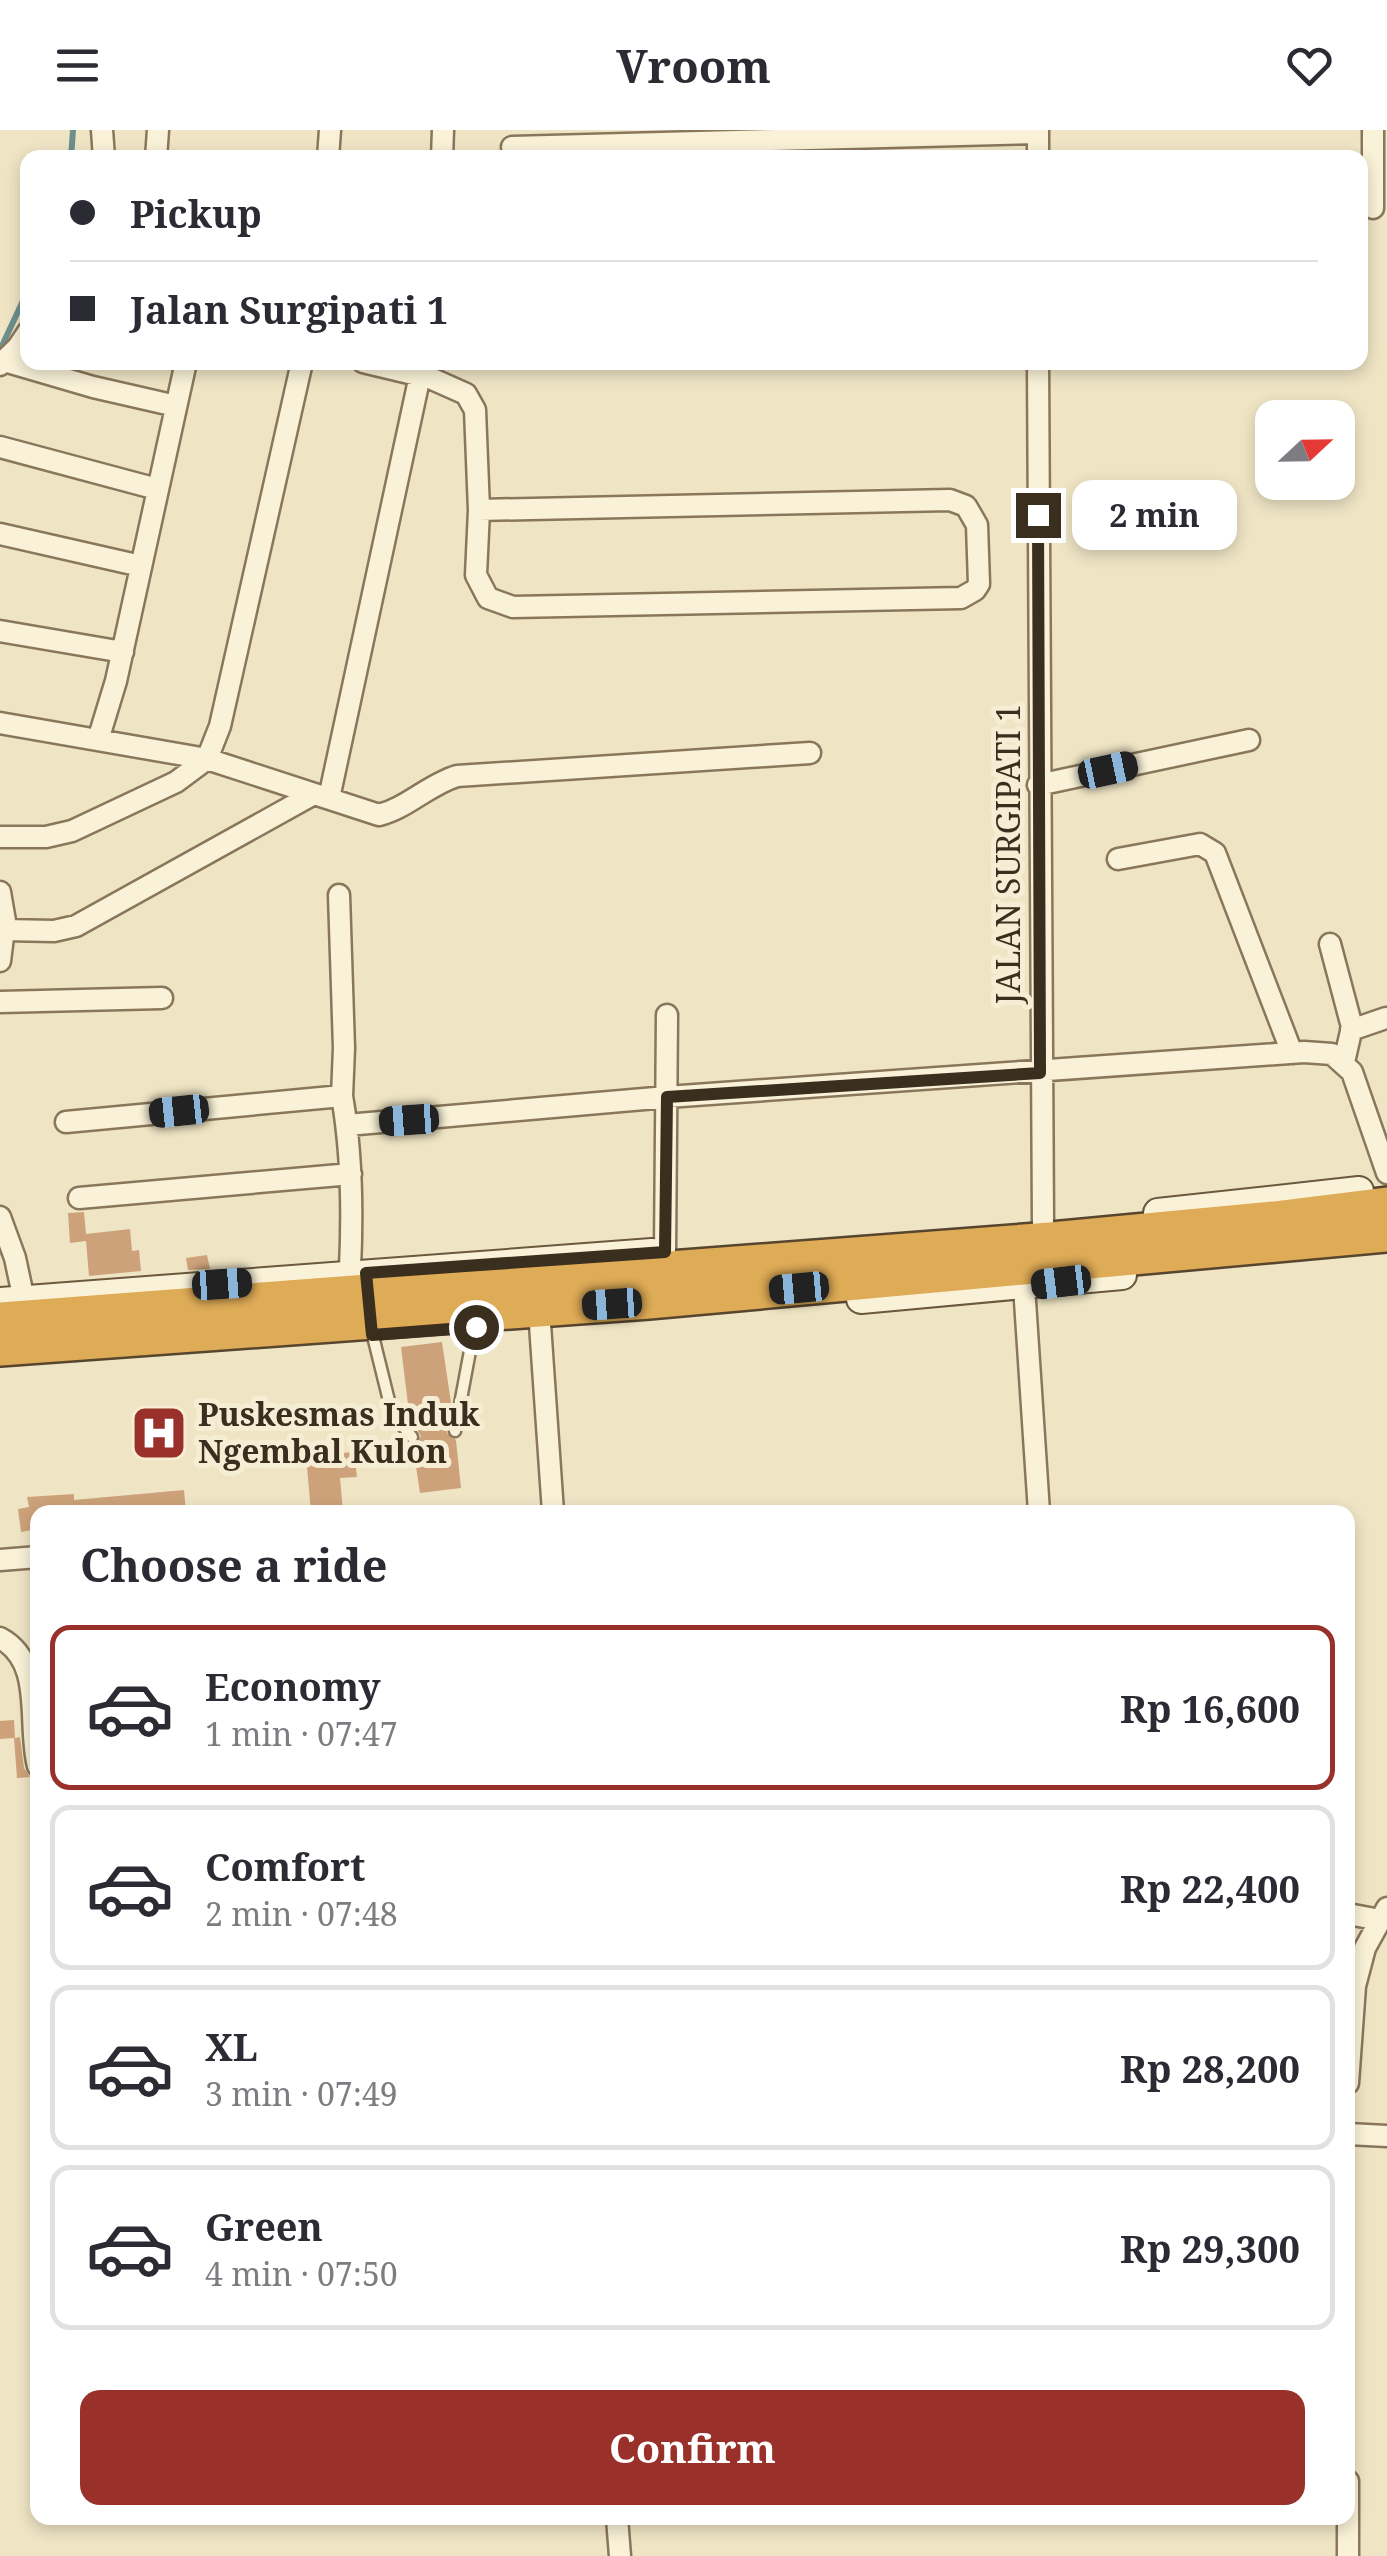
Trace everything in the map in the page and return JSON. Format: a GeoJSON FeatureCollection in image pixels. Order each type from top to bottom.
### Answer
{"type":"FeatureCollection","features":[{"type":"Feature","properties":{"kind":"highway"},"geometry":{"type":"LineString","coordinates":[[0,1348],[358,1307],[1387,1205]]}},
{"type":"Feature","properties":{"kind":"highway"},"geometry":{"type":"LineString","coordinates":[[475,1298],[540,1316],[1387,1234]]}},
{"type":"Feature","properties":{"kind":"highway"},"geometry":{"type":"LineString","coordinates":[[8,1307],[358,1307]]}},
{"type":"Feature","properties":{"kind":"street"},"geometry":{"type":"LineString","coordinates":[[1372,130],[1373,208]]}},
{"type":"Feature","properties":{"kind":"street"},"geometry":{"type":"LineString","coordinates":[[512,147],[1038,131]]}},
{"type":"Feature","properties":{"kind":"street"},"geometry":{"type":"LineString","coordinates":[[2,363],[20,344]]}},
{"type":"Feature","properties":{"kind":"street"},"geometry":{"type":"LineString","coordinates":[[29,370],[176,406]]}},
{"type":"Feature","properties":{"kind":"street"},"geometry":{"type":"LineString","coordinates":[[98,740],[123,652],[184,370]]}},
{"type":"Feature","properties":{"kind":"street"},"geometry":{"type":"LineString","coordinates":[[0,838],[46,837],[72,831],[176,782],[208,760],[224,709],[300,370]]}},
{"type":"Feature","properties":{"kind":"street"},"geometry":{"type":"LineString","coordinates":[[4,930],[54,932],[85,922],[321,797],[422,370]]}},
{"type":"Feature","properties":{"kind":"street"},"geometry":{"type":"LineString","coordinates":[[424,370],[466,394],[476,410],[476,575],[488,598],[513,607],[962,598],[975,590],[981,569],[977,525],[966,506],[950,500],[479,510]]}},
{"type":"Feature","properties":{"kind":"street","name":"JALAN SURGIPATI 1"},"geometry":{"type":"LineString","coordinates":[[1038,370],[1043,1224]]}},
{"type":"Feature","properties":{"kind":"street"},"geometry":{"type":"LineString","coordinates":[[0,447],[158,489]]}},
{"type":"Feature","properties":{"kind":"street"},"geometry":{"type":"LineString","coordinates":[[0,534],[141,566]]}},
{"type":"Feature","properties":{"kind":"street"},"geometry":{"type":"LineString","coordinates":[[0,631],[123,652]]}},
{"type":"Feature","properties":{"kind":"street"},"geometry":{"type":"LineString","coordinates":[[0,723],[208,760],[379,816],[425,789],[457,776],[810,754]]}},
{"type":"Feature","properties":{"kind":"street"},"geometry":{"type":"LineString","coordinates":[[1038,784],[1249,740]]}},
{"type":"Feature","properties":{"kind":"street"},"geometry":{"type":"LineString","coordinates":[[1118,859],[1200,844],[1215,853],[1292,1053]]}},
{"type":"Feature","properties":{"kind":"street"},"geometry":{"type":"LineString","coordinates":[[0,892],[4,930],[0,960]]}},
{"type":"Feature","properties":{"kind":"street"},"geometry":{"type":"LineString","coordinates":[[0,1362],[358,1307],[351,1174],[342,1096],[339,895]]}},
{"type":"Feature","properties":{"kind":"street"},"geometry":{"type":"LineString","coordinates":[[1330,944],[1352,1030],[1344,1062]]}},
{"type":"Feature","properties":{"kind":"street"},"geometry":{"type":"LineString","coordinates":[[0,1002],[162,998]]}},
{"type":"Feature","properties":{"kind":"street"},"geometry":{"type":"LineString","coordinates":[[665,1252],[667,1014]]}},
{"type":"Feature","properties":{"kind":"street"},"geometry":{"type":"LineString","coordinates":[[1352,1030],[1386,1018]]}},
{"type":"Feature","properties":{"kind":"street"},"geometry":{"type":"LineString","coordinates":[[347,1124],[667,1097],[1292,1053],[1332,1054],[1352,1072],[1387,1173]]}},
{"type":"Feature","properties":{"kind":"street"},"geometry":{"type":"LineString","coordinates":[[66,1122],[342,1096]]}},
{"type":"Feature","properties":{"kind":"street"},"geometry":{"type":"LineString","coordinates":[[79,1198],[351,1174]]}},
{"type":"Feature","properties":{"kind":"street"},"geometry":{"type":"LineString","coordinates":[[475,1298],[665,1252],[1043,1224],[1387,1188]]}},
{"type":"Feature","properties":{"kind":"street"},"geometry":{"type":"LineString","coordinates":[[0,1217],[15,1258],[8,1307]]}},
{"type":"Feature","properties":{"kind":"street"},"geometry":{"type":"LineString","coordinates":[[554,1505],[540,1316],[1024,1286],[1387,1248]]}},
{"type":"Feature","properties":{"kind":"street"},"geometry":{"type":"LineString","coordinates":[[1024,1286],[1039,1505]]}},
{"type":"Feature","properties":{"kind":"street"},"geometry":{"type":"LineString","coordinates":[[0,1560],[30,1558]]}},
{"type":"Feature","properties":{"kind":"street"},"geometry":{"type":"LineString","coordinates":[[0,1638],[16,1647],[24,1658],[30,1682]]}},
{"type":"Feature","properties":{"kind":"street"},"geometry":{"type":"LineString","coordinates":[[1355,1914],[1384,1914],[1355,1975]]}},
{"type":"Feature","properties":{"kind":"street"},"geometry":{"type":"LineString","coordinates":[[1355,2134],[1387,2136]]}},
{"type":"Feature","properties":{"kind":"street"},"geometry":{"type":"LineString","coordinates":[[618,2525],[620,2556]]}},
{"type":"Feature","properties":{"kind":"street"},"geometry":{"type":"LineString","coordinates":[[1348,2525],[1348,2556]]}},
{"type":"Feature","properties":{"kind":"lane"},"geometry":{"type":"LineString","coordinates":[[456,1431],[475,1298]]}},
{"type":"Feature","properties":{"kind":"lane"},"geometry":{"type":"LineString","coordinates":[[358,1307],[392,1413],[412,1437]]}},
{"type":"Feature","properties":{"kind":"building"},"geometry":{"type":"Polygon","coordinates":[[[84,1212],[86,1234],[130,1229],[132,1251],[139,1250],[141,1271],[89,1276],[86,1241],[70,1243],[68,1213],[84,1212]]]}},
{"type":"Feature","properties":{"kind":"building"},"geometry":{"type":"Polygon","coordinates":[[[207,1255],[210,1269],[188,1270],[186,1258],[207,1255]]]}},
{"type":"Feature","properties":{"kind":"building"},"geometry":{"type":"Polygon","coordinates":[[[442,1342],[451,1403],[447,1433],[456,1440],[461,1488],[420,1493],[413,1446],[421,1436],[410,1421],[401,1347],[442,1342]]]}},
{"type":"Feature","properties":{"kind":"building"},"geometry":{"type":"Polygon","coordinates":[[[354,1452],[357,1477],[340,1478],[342,1505],[310,1505],[306,1456],[354,1452]]]}},
{"type":"Feature","properties":{"kind":"building"},"geometry":{"type":"Polygon","coordinates":[[[184,1490],[185,1505],[30,1505],[30,1530],[21,1532],[18,1509],[29,1507],[27,1497],[74,1494],[74,1500],[184,1490]]]}},
{"type":"Feature","properties":{"kind":"building"},"geometry":{"type":"Polygon","coordinates":[[[14,1720],[15,1738],[20,1737],[24,1768],[30,1777],[17,1778],[14,1738],[0,1739],[0,1721],[14,1720]]]}},
{"type":"Feature","properties":{"kind":"waterway"},"geometry":{"type":"LineString","coordinates":[[72,150],[73,130]]}},
{"type":"Feature","properties":{"kind":"waterway"},"geometry":{"type":"LineString","coordinates":[[0,350],[20,307]]}},
{"type":"Feature","properties":{"kind":"place","name":"Puskesmas Induk Ngembal Kulon"},"geometry":{"type":"Point","coordinates":[159,1433]}},
{"type":"Feature","properties":{"kind":"route"},"geometry":{"type":"LineString","coordinates":[[476,1327],[372,1335],[366,1273],[665,1252],[667,1097],[1040,1073],[1038,515]]}}]}
